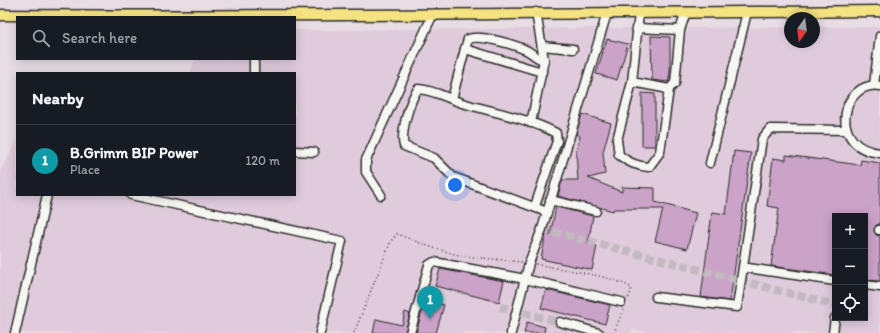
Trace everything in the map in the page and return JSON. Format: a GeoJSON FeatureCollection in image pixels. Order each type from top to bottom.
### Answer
{"type":"FeatureCollection","features":[{"type":"Feature","properties":{"kind":"main road"},"geometry":{"type":"LineString","coordinates":[[0,15],[432,16],[536,12],[639,13],[880,11]]}},
{"type":"Feature","properties":{"kind":"street"},"geometry":{"type":"LineString","coordinates":[[531,122],[544,60],[536,12]]}},
{"type":"Feature","properties":{"kind":"street"},"geometry":{"type":"LineString","coordinates":[[511,333],[525,279],[547,212],[607,12]]}},
{"type":"Feature","properties":{"kind":"street"},"geometry":{"type":"LineString","coordinates":[[639,13],[636,28],[632,82],[617,140],[619,155],[628,162],[638,166],[649,167],[660,152],[669,89],[675,83],[680,30],[686,12]]}},
{"type":"Feature","properties":{"kind":"street"},"geometry":{"type":"LineString","coordinates":[[710,163],[747,12]]}},
{"type":"Feature","properties":{"kind":"street"},"geometry":{"type":"LineString","coordinates":[[381,195],[366,172],[366,160],[432,16]]}},
{"type":"Feature","properties":{"kind":"street"},"geometry":{"type":"LineString","coordinates":[[636,28],[680,30]]}},
{"type":"Feature","properties":{"kind":"street"},"geometry":{"type":"LineString","coordinates":[[880,36],[877,85],[867,86],[860,90],[850,100],[845,115],[846,130],[854,143],[862,149],[880,153]]}},
{"type":"Feature","properties":{"kind":"street"},"geometry":{"type":"LineString","coordinates":[[452,99],[468,39],[481,37],[529,52],[536,58],[544,60]]}},
{"type":"Feature","properties":{"kind":"street"},"geometry":{"type":"LineString","coordinates":[[542,46],[573,49]]}},
{"type":"Feature","properties":{"kind":"street"},"geometry":{"type":"LineString","coordinates":[[465,49],[542,72]]}},
{"type":"Feature","properties":{"kind":"street"},"geometry":{"type":"LineString","coordinates":[[254,60],[254,72]]}},
{"type":"Feature","properties":{"kind":"street"},"geometry":{"type":"LineString","coordinates":[[632,82],[669,89]]}},
{"type":"Feature","properties":{"kind":"street"},"geometry":{"type":"LineString","coordinates":[[535,206],[557,141],[556,133],[531,122],[452,99],[429,89],[418,89],[414,94],[403,129],[402,138],[404,146],[434,158],[453,177],[535,206],[547,212]]}},
{"type":"Feature","properties":{"kind":"street"},"geometry":{"type":"LineString","coordinates":[[656,297],[738,308],[762,139],[770,129],[846,130]]}},
{"type":"Feature","properties":{"kind":"street"},"geometry":{"type":"LineString","coordinates":[[296,151],[314,152]]}},
{"type":"Feature","properties":{"kind":"street"},"geometry":{"type":"LineString","coordinates":[[15,333],[46,196]]}},
{"type":"Feature","properties":{"kind":"street"},"geometry":{"type":"LineString","coordinates":[[136,196],[342,241],[320,333]]}},
{"type":"Feature","properties":{"kind":"street"},"geometry":{"type":"LineString","coordinates":[[550,200],[596,211]]}},
{"type":"Feature","properties":{"kind":"street"},"geometry":{"type":"LineString","coordinates":[[410,333],[429,265],[434,262],[525,279],[622,302]]}},
{"type":"Feature","properties":{"kind":"street"},"geometry":{"type":"LineString","coordinates":[[748,268],[832,281]]}},
{"type":"Feature","properties":{"kind":"street"},"geometry":{"type":"LineString","coordinates":[[868,285],[880,287]]}},
{"type":"Feature","properties":{"kind":"street"},"geometry":{"type":"LineString","coordinates":[[833,333],[835,321]]}},
{"type":"Feature","properties":{"kind":"street"},"geometry":{"type":"LineString","coordinates":[[560,322],[599,333]]}},
{"type":"Feature","properties":{"kind":"shaded area"},"geometry":{"type":"Polygon","coordinates":[[[784,27],[784,48],[820,48],[820,27],[880,27],[880,333],[659,333],[632,330],[631,333],[0,333],[0,171],[16,143],[16,196],[296,196],[296,72],[190,72],[195,60],[296,60],[296,30],[784,27]]]}},
{"type":"Feature","properties":{"kind":"building"},"geometry":{"type":"Polygon","coordinates":[[[651,36],[670,37],[670,74],[668,82],[652,80],[651,36]]]}},
{"type":"Feature","properties":{"kind":"building"},"geometry":{"type":"Polygon","coordinates":[[[607,39],[628,44],[617,80],[596,74],[607,39]]]}},
{"type":"Feature","properties":{"kind":"building"},"geometry":{"type":"Polygon","coordinates":[[[642,93],[655,94],[655,146],[642,146],[642,93]]]}},
{"type":"Feature","properties":{"kind":"building"},"geometry":{"type":"Polygon","coordinates":[[[582,114],[611,123],[603,152],[605,174],[588,178],[622,192],[622,187],[655,188],[655,202],[696,213],[687,249],[655,241],[663,209],[614,209],[613,211],[558,196],[562,180],[578,180],[576,151],[580,136],[576,134],[582,114]]]}},
{"type":"Feature","properties":{"kind":"building"},"geometry":{"type":"Polygon","coordinates":[[[734,151],[751,153],[730,301],[701,297],[712,212],[726,214],[734,151]]]}},
{"type":"Feature","properties":{"kind":"building"},"geometry":{"type":"Polygon","coordinates":[[[786,155],[860,165],[861,160],[880,163],[880,224],[876,225],[874,230],[876,235],[880,236],[880,281],[868,280],[868,213],[832,213],[832,275],[771,266],[779,208],[767,206],[773,158],[786,160],[786,155]]]}},
{"type":"Feature","properties":{"kind":"building"},"geometry":{"type":"Polygon","coordinates":[[[556,207],[593,216],[588,244],[597,246],[592,270],[541,259],[546,234],[550,235],[556,207]]]}},
{"type":"Feature","properties":{"kind":"building"},"geometry":{"type":"Polygon","coordinates":[[[440,269],[504,281],[499,302],[435,286],[440,269]]]}},
{"type":"Feature","properties":{"kind":"building"},"geometry":{"type":"Polygon","coordinates":[[[546,290],[610,305],[605,324],[541,308],[546,290]]]}},
{"type":"Feature","properties":{"kind":"building"},"geometry":{"type":"Polygon","coordinates":[[[425,300],[444,305],[436,333],[416,333],[425,300]]]}},
{"type":"Feature","properties":{"kind":"building"},"geometry":{"type":"Polygon","coordinates":[[[405,312],[410,314],[405,333],[373,333],[376,319],[402,325],[405,312]]]}},
{"type":"Feature","properties":{"kind":"building"},"geometry":{"type":"Polygon","coordinates":[[[527,322],[545,327],[544,333],[524,333],[527,322]]]}},
{"type":"Feature","properties":{"kind":"tunnel"},"geometry":{"type":"LineString","coordinates":[[542,229],[832,304]]}},
{"type":"Feature","properties":{"kind":"tunnel"},"geometry":{"type":"LineString","coordinates":[[500,307],[560,322],[557,333]]}},
{"type":"Feature","properties":{"kind":"place","name":"B.Grimm BIP Power"},"geometry":{"type":"Point","coordinates":[430,319]}}]}
